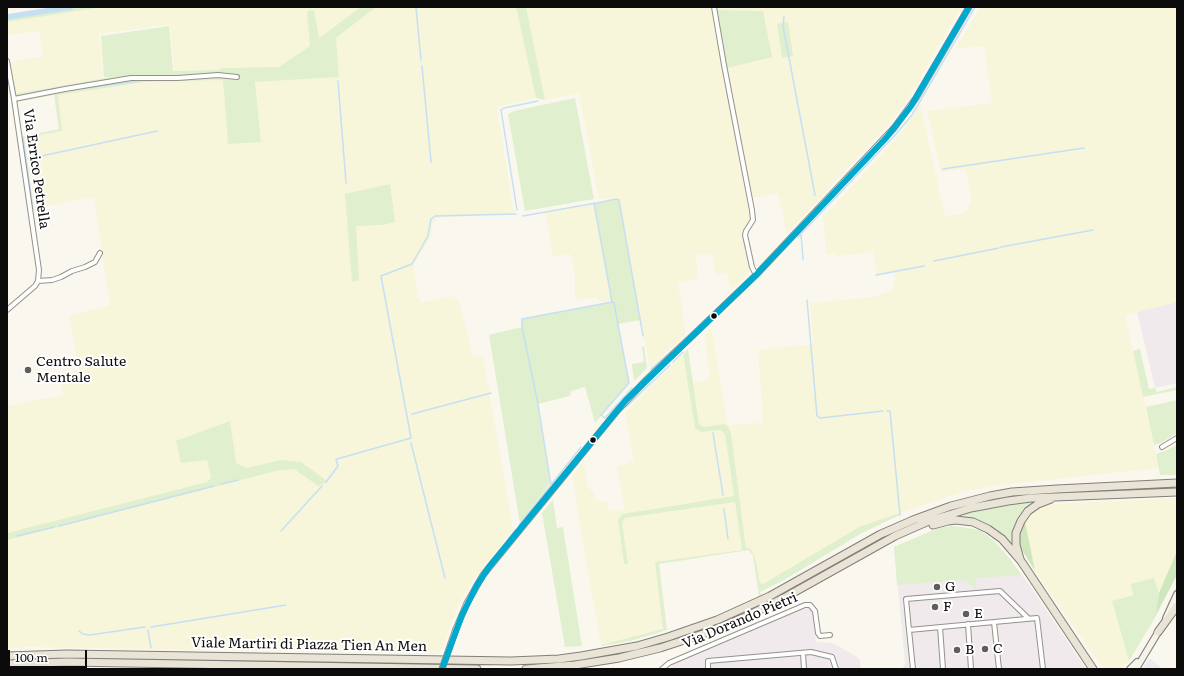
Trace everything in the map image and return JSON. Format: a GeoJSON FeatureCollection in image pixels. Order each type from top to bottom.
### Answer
{"type":"FeatureCollection","features":[{"type":"Feature","properties":{"kind":"highway","name":"Viale Martiri di Piazza Tien An Men"},"geometry":{"type":"LineString","coordinates":[[7,656],[66,654],[499,661],[538,660],[581,656],[637,646],[668,637],[747,608],[776,594],[881,534],[951,506],[1012,492],[1177,483]]}},
{"type":"Feature","properties":{"kind":"highway"},"geometry":{"type":"LineString","coordinates":[[526,669],[575,665],[619,658],[660,648],[706,633],[741,619],[782,599],[895,536],[929,521],[971,508],[1008,500],[1177,492]]}},
{"type":"Feature","properties":{"kind":"highway"},"geometry":{"type":"LineString","coordinates":[[1021,561],[1016,545],[1016,533],[1021,521],[1028,511],[1038,504],[1056,497]]}},
{"type":"Feature","properties":{"kind":"highway"},"geometry":{"type":"LineString","coordinates":[[895,536],[948,521],[964,520],[988,528],[1002,539],[1021,561],[1092,667],[1097,669]]}},
{"type":"Feature","properties":{"kind":"highway"},"geometry":{"type":"LineString","coordinates":[[1158,632],[1177,606]]}},
{"type":"Feature","properties":{"kind":"highway","name":"Viale Martiri di Piazza Tien An Men"},"geometry":{"type":"LineString","coordinates":[[7,664],[67,662],[477,669]]}},
{"type":"Feature","properties":{"kind":"main road"},"geometry":{"type":"LineString","coordinates":[[1136,669],[1141,658],[1158,632],[1177,594]]}},
{"type":"Feature","properties":{"kind":"main road"},"geometry":{"type":"LineString","coordinates":[[1130,669],[1141,658]]}},
{"type":"Feature","properties":{"kind":"street"},"geometry":{"type":"LineString","coordinates":[[714,7],[752,210],[753,220],[745,235],[752,267],[756,275]]}},
{"type":"Feature","properties":{"kind":"street"},"geometry":{"type":"LineString","coordinates":[[442,669],[456,629],[472,594],[489,567],[617,411],[646,380],[756,275],[894,128],[911,106],[969,7]]}},
{"type":"Feature","properties":{"kind":"street","name":"Via Errico Petrella"},"geometry":{"type":"LineString","coordinates":[[7,61],[39,270],[38,281]]}},
{"type":"Feature","properties":{"kind":"street"},"geometry":{"type":"LineString","coordinates":[[14,99],[131,78],[172,78],[218,75],[237,77]]}},
{"type":"Feature","properties":{"kind":"street"},"geometry":{"type":"LineString","coordinates":[[7,310],[32,289],[38,281],[52,280],[85,267],[95,262],[100,253]]}},
{"type":"Feature","properties":{"kind":"street"},"geometry":{"type":"LineString","coordinates":[[1162,447],[1177,438]]}},
{"type":"Feature","properties":{"kind":"street"},"geometry":{"type":"LineString","coordinates":[[913,669],[906,599],[1000,591],[1028,618]]}},
{"type":"Feature","properties":{"kind":"street","name":"Via Dorando Pietri"},"geometry":{"type":"LineString","coordinates":[[662,669],[669,663],[805,605],[810,605],[815,610],[818,633],[820,636],[830,635]]}},
{"type":"Feature","properties":{"kind":"street"},"geometry":{"type":"LineString","coordinates":[[909,630],[1037,618],[1043,669]]}},
{"type":"Feature","properties":{"kind":"street"},"geometry":{"type":"LineString","coordinates":[[994,622],[999,669]]}},
{"type":"Feature","properties":{"kind":"street"},"geometry":{"type":"LineString","coordinates":[[968,624],[972,669]]}},
{"type":"Feature","properties":{"kind":"street"},"geometry":{"type":"LineString","coordinates":[[940,627],[943,669]]}},
{"type":"Feature","properties":{"kind":"street"},"geometry":{"type":"LineString","coordinates":[[708,669],[708,661],[812,652],[832,656],[836,669]]}},
{"type":"Feature","properties":{"kind":"street"},"geometry":{"type":"LineString","coordinates":[[803,653],[804,669]]}},
{"type":"Feature","properties":{"kind":"shaded area"},"geometry":{"type":"Polygon","coordinates":[[[104,7],[361,7],[318,38],[314,10],[308,11],[310,46],[281,67],[222,68],[218,70],[174,71],[170,24],[99,34],[103,78],[15,94],[9,62],[43,56],[39,31],[7,35],[7,22],[104,7]]]}},
{"type":"Feature","properties":{"kind":"shaded area"},"geometry":{"type":"Polygon","coordinates":[[[376,7],[516,7],[536,98],[497,107],[514,213],[438,218],[433,222],[431,236],[414,264],[418,297],[421,302],[453,296],[459,300],[473,356],[483,355],[513,530],[473,580],[458,606],[439,654],[27,647],[7,649],[8,539],[276,471],[294,469],[318,486],[328,482],[280,460],[246,468],[235,463],[207,460],[211,478],[207,482],[7,533],[7,406],[63,395],[60,375],[79,370],[69,316],[110,305],[94,197],[36,208],[24,138],[62,131],[58,95],[145,82],[223,80],[228,144],[261,142],[255,82],[339,77],[336,38],[376,7]]]}},
{"type":"Feature","properties":{"kind":"shaded area"},"geometry":{"type":"Polygon","coordinates":[[[526,7],[711,7],[751,220],[742,231],[750,271],[731,290],[727,273],[716,274],[712,254],[696,254],[698,279],[678,283],[686,334],[650,367],[618,198],[599,199],[579,93],[545,100],[526,7]]]}},
{"type":"Feature","properties":{"kind":"shaded area"},"geometry":{"type":"Polygon","coordinates":[[[717,7],[961,7],[908,99],[888,125],[787,233],[778,193],[752,198],[727,67],[763,11],[717,10],[717,7]]]}},
{"type":"Feature","properties":{"kind":"shaded area"},"geometry":{"type":"Polygon","coordinates":[[[981,7],[1177,7],[1177,302],[1125,315],[1159,468],[1000,485],[965,491],[861,526],[763,584],[760,583],[755,557],[750,548],[746,548],[731,433],[724,424],[704,427],[699,424],[693,383],[710,379],[705,335],[711,328],[728,425],[763,423],[758,350],[813,344],[810,303],[874,297],[892,290],[896,279],[894,272],[877,274],[873,252],[837,256],[833,253],[826,254],[823,217],[903,131],[920,104],[945,216],[966,212],[972,200],[965,169],[941,172],[927,111],[992,103],[984,46],[955,49],[981,7]]]}},
{"type":"Feature","properties":{"kind":"shaded area"},"geometry":{"type":"Polygon","coordinates":[[[594,203],[612,302],[599,301],[596,297],[575,300],[575,274],[570,254],[553,257],[545,212],[594,203]]]}},
{"type":"Feature","properties":{"kind":"shaded area"},"geometry":{"type":"Polygon","coordinates":[[[1177,302],[1177,383],[1155,388],[1137,312],[1177,302]]]}},
{"type":"Feature","properties":{"kind":"shaded area"},"geometry":{"type":"Polygon","coordinates":[[[683,354],[695,428],[701,432],[720,430],[725,434],[734,496],[622,514],[618,520],[624,564],[628,564],[622,522],[625,518],[735,502],[742,550],[655,562],[664,629],[601,645],[580,526],[573,475],[584,460],[587,486],[594,493],[596,501],[607,501],[609,511],[625,510],[617,467],[634,461],[625,412],[683,354]]]}},
{"type":"Feature","properties":{"kind":"shaded area"},"geometry":{"type":"Polygon","coordinates":[[[1177,498],[1177,551],[1159,593],[1154,578],[1131,584],[1134,594],[1112,601],[1129,661],[1121,668],[1107,668],[1101,666],[1035,571],[1025,521],[1036,509],[1049,504],[1177,498]]]}},
{"type":"Feature","properties":{"kind":"shaded area"},"geometry":{"type":"Polygon","coordinates":[[[953,526],[980,530],[995,542],[1030,586],[1086,669],[902,669],[905,663],[894,547],[939,528],[953,526]]]}},
{"type":"Feature","properties":{"kind":"shaded area"},"geometry":{"type":"Polygon","coordinates":[[[810,607],[813,611],[816,642],[833,643],[859,658],[861,669],[669,669],[673,664],[810,607]]]}},
{"type":"Feature","properties":{"kind":"shaded area"},"geometry":{"type":"Polygon","coordinates":[[[1150,658],[1163,669],[1142,669],[1150,658]]]}},
{"type":"Feature","properties":{"kind":"green space"},"geometry":{"type":"Polygon","coordinates":[[[81,7],[104,7],[7,22],[7,19],[81,7]]]}},
{"type":"Feature","properties":{"kind":"green space"},"geometry":{"type":"Polygon","coordinates":[[[361,7],[376,7],[336,38],[339,77],[255,82],[261,142],[228,144],[223,80],[145,82],[58,95],[62,131],[24,138],[24,136],[59,129],[54,95],[17,102],[15,94],[111,77],[104,77],[101,36],[169,26],[173,71],[279,67],[310,46],[307,11],[314,10],[319,38],[361,7]]]}},
{"type":"Feature","properties":{"kind":"green space"},"geometry":{"type":"Polygon","coordinates":[[[516,7],[526,7],[545,100],[536,98],[516,7]]]}},
{"type":"Feature","properties":{"kind":"green space"},"geometry":{"type":"Polygon","coordinates":[[[714,7],[717,7],[718,10],[763,11],[772,57],[727,68],[752,198],[747,199],[714,7]]]}},
{"type":"Feature","properties":{"kind":"green space"},"geometry":{"type":"Polygon","coordinates":[[[788,22],[793,56],[782,58],[777,24],[788,22]]]}},
{"type":"Feature","properties":{"kind":"green space"},"geometry":{"type":"Polygon","coordinates":[[[575,98],[594,199],[525,211],[508,114],[514,111],[575,98]]]}},
{"type":"Feature","properties":{"kind":"green space"},"geometry":{"type":"Polygon","coordinates":[[[390,184],[395,222],[382,225],[356,226],[359,280],[352,282],[345,194],[390,184]]]}},
{"type":"Feature","properties":{"kind":"green space"},"geometry":{"type":"Polygon","coordinates":[[[616,199],[619,200],[640,320],[618,324],[629,383],[595,423],[585,387],[571,391],[570,396],[538,404],[550,483],[520,524],[489,335],[522,327],[522,319],[612,302],[594,203],[616,199]]]}},
{"type":"Feature","properties":{"kind":"green space"},"geometry":{"type":"Polygon","coordinates":[[[644,346],[647,368],[634,381],[632,364],[644,362],[642,347],[644,346]]]}},
{"type":"Feature","properties":{"kind":"green space"},"geometry":{"type":"Polygon","coordinates":[[[688,349],[699,424],[704,427],[724,424],[728,427],[731,433],[746,548],[750,548],[755,557],[760,583],[763,584],[861,526],[900,513],[900,515],[862,533],[784,580],[760,592],[761,595],[759,596],[753,556],[749,550],[659,564],[667,630],[630,641],[601,646],[663,629],[655,562],[742,550],[735,502],[625,518],[622,522],[628,564],[624,564],[618,520],[622,514],[734,496],[725,434],[720,430],[701,432],[695,428],[683,354],[688,349]]]}},
{"type":"Feature","properties":{"kind":"green space"},"geometry":{"type":"Polygon","coordinates":[[[1140,349],[1149,389],[1155,388],[1157,392],[1177,387],[1177,390],[1143,397],[1133,351],[1140,349]]]}},
{"type":"Feature","properties":{"kind":"green space"},"geometry":{"type":"Polygon","coordinates":[[[1177,400],[1177,433],[1161,443],[1154,445],[1146,407],[1177,400]]]}},
{"type":"Feature","properties":{"kind":"green space"},"geometry":{"type":"Polygon","coordinates":[[[230,421],[236,463],[247,468],[280,460],[301,462],[328,482],[318,486],[294,469],[276,471],[7,540],[7,533],[207,482],[211,478],[207,460],[181,463],[176,441],[230,421]]]}},
{"type":"Feature","properties":{"kind":"green space"},"geometry":{"type":"Polygon","coordinates":[[[1177,445],[1177,475],[1160,475],[1156,454],[1177,445]]]}},
{"type":"Feature","properties":{"kind":"green space"},"geometry":{"type":"Polygon","coordinates":[[[553,500],[557,528],[563,527],[582,646],[565,647],[542,513],[553,500]]]}},
{"type":"Feature","properties":{"kind":"green space"},"geometry":{"type":"Polygon","coordinates":[[[1038,501],[1027,508],[1019,518],[1014,528],[1014,549],[997,530],[986,523],[974,518],[960,517],[970,513],[1004,506],[1038,501]]]}},
{"type":"Feature","properties":{"kind":"green space"},"geometry":{"type":"Polygon","coordinates":[[[1025,521],[1035,571],[1022,550],[1019,542],[1020,533],[1025,521]]]}},
{"type":"Feature","properties":{"kind":"green space"},"geometry":{"type":"Polygon","coordinates":[[[953,526],[980,530],[995,542],[1010,559],[1021,575],[976,578],[976,589],[965,580],[897,585],[894,547],[939,528],[953,526]]]}},
{"type":"Feature","properties":{"kind":"green space"},"geometry":{"type":"Polygon","coordinates":[[[1177,551],[1177,575],[1145,636],[1156,613],[1159,593],[1177,551]]]}},
{"type":"Feature","properties":{"kind":"green space"},"geometry":{"type":"Polygon","coordinates":[[[1154,578],[1159,593],[1156,613],[1129,661],[1112,601],[1133,595],[1131,584],[1154,578]]]}},
{"type":"Feature","properties":{"kind":"waterway"},"geometry":{"type":"LineString","coordinates":[[7,17],[71,7]]}},
{"type":"Feature","properties":{"kind":"waterway"},"geometry":{"type":"LineString","coordinates":[[416,7],[421,60]]}},
{"type":"Feature","properties":{"kind":"waterway"},"geometry":{"type":"LineString","coordinates":[[798,237],[897,133],[912,115],[975,7]]}},
{"type":"Feature","properties":{"kind":"waterway"},"geometry":{"type":"LineString","coordinates":[[784,16],[783,26],[815,195]]}},
{"type":"Feature","properties":{"kind":"waterway"},"geometry":{"type":"LineString","coordinates":[[9,60],[13,85]]}},
{"type":"Feature","properties":{"kind":"waterway"},"geometry":{"type":"LineString","coordinates":[[422,66],[431,162]]}},
{"type":"Feature","properties":{"kind":"waterway"},"geometry":{"type":"LineString","coordinates":[[63,91],[145,80]]}},
{"type":"Feature","properties":{"kind":"waterway"},"geometry":{"type":"LineString","coordinates":[[152,80],[180,80]]}},
{"type":"Feature","properties":{"kind":"waterway"},"geometry":{"type":"LineString","coordinates":[[338,81],[346,183]]}},
{"type":"Feature","properties":{"kind":"waterway"},"geometry":{"type":"LineString","coordinates":[[517,210],[501,110],[504,108],[538,101]]}},
{"type":"Feature","properties":{"kind":"waterway"},"geometry":{"type":"LineString","coordinates":[[28,159],[157,131]]}},
{"type":"Feature","properties":{"kind":"waterway"},"geometry":{"type":"LineString","coordinates":[[23,137],[33,209]]}},
{"type":"Feature","properties":{"kind":"waterway"},"geometry":{"type":"LineString","coordinates":[[943,169],[1084,148]]}},
{"type":"Feature","properties":{"kind":"waterway"},"geometry":{"type":"LineString","coordinates":[[597,203],[616,199],[619,200],[643,336]]}},
{"type":"Feature","properties":{"kind":"waterway"},"geometry":{"type":"LineString","coordinates":[[594,203],[612,302],[614,303],[629,383],[601,415],[605,418],[632,388]]}},
{"type":"Feature","properties":{"kind":"waterway"},"geometry":{"type":"LineString","coordinates":[[523,216],[596,203]]}},
{"type":"Feature","properties":{"kind":"waterway"},"geometry":{"type":"LineString","coordinates":[[326,482],[338,466],[337,459],[411,438],[381,276],[412,264],[428,236],[431,219],[435,216],[516,214]]}},
{"type":"Feature","properties":{"kind":"waterway"},"geometry":{"type":"LineString","coordinates":[[1001,247],[1093,230]]}},
{"type":"Feature","properties":{"kind":"waterway"},"geometry":{"type":"LineString","coordinates":[[801,234],[803,260]]}},
{"type":"Feature","properties":{"kind":"waterway"},"geometry":{"type":"LineString","coordinates":[[934,261],[999,248]]}},
{"type":"Feature","properties":{"kind":"waterway"},"geometry":{"type":"LineString","coordinates":[[876,275],[924,266]]}},
{"type":"Feature","properties":{"kind":"waterway"},"geometry":{"type":"LineString","coordinates":[[807,300],[817,416],[820,418],[883,411]]}},
{"type":"Feature","properties":{"kind":"waterway"},"geometry":{"type":"LineString","coordinates":[[551,485],[538,404],[522,327],[522,319],[612,302]]}},
{"type":"Feature","properties":{"kind":"waterway"},"geometry":{"type":"LineString","coordinates":[[651,369],[687,337]]}},
{"type":"Feature","properties":{"kind":"waterway"},"geometry":{"type":"LineString","coordinates":[[673,362],[683,352]]}},
{"type":"Feature","properties":{"kind":"waterway"},"geometry":{"type":"LineString","coordinates":[[626,407],[670,365]]}},
{"type":"Feature","properties":{"kind":"waterway"},"geometry":{"type":"LineString","coordinates":[[412,414],[491,393]]}},
{"type":"Feature","properties":{"kind":"waterway"},"geometry":{"type":"LineString","coordinates":[[887,411],[890,411],[900,515]]}},
{"type":"Feature","properties":{"kind":"waterway"},"geometry":{"type":"LineString","coordinates":[[713,433],[723,495]]}},
{"type":"Feature","properties":{"kind":"waterway"},"geometry":{"type":"LineString","coordinates":[[411,443],[445,578]]}},
{"type":"Feature","properties":{"kind":"waterway"},"geometry":{"type":"LineString","coordinates":[[519,525],[581,447]]}},
{"type":"Feature","properties":{"kind":"waterway"},"geometry":{"type":"LineString","coordinates":[[221,484],[238,480]]}},
{"type":"Feature","properties":{"kind":"waterway"},"geometry":{"type":"LineString","coordinates":[[59,526],[214,486]]}},
{"type":"Feature","properties":{"kind":"waterway"},"geometry":{"type":"LineString","coordinates":[[281,531],[322,486]]}},
{"type":"Feature","properties":{"kind":"waterway"},"geometry":{"type":"LineString","coordinates":[[724,509],[728,539]]}},
{"type":"Feature","properties":{"kind":"waterway"},"geometry":{"type":"LineString","coordinates":[[17,536],[54,527]]}},
{"type":"Feature","properties":{"kind":"waterway"},"geometry":{"type":"LineString","coordinates":[[506,542],[515,530]]}},
{"type":"Feature","properties":{"kind":"waterway"},"geometry":{"type":"LineString","coordinates":[[151,627],[286,605]]}},
{"type":"Feature","properties":{"kind":"waterway"},"geometry":{"type":"LineString","coordinates":[[79,631],[83,634],[90,635],[145,627]]}},
{"type":"Feature","properties":{"kind":"waterway"},"geometry":{"type":"LineString","coordinates":[[148,630],[151,648]]}},
{"type":"Feature","properties":{"kind":"transit line"},"geometry":{"type":"LineString","coordinates":[[442,669],[462,615],[477,585],[489,567],[626,400],[756,275],[886,138],[911,106],[969,7]]}},
{"type":"Feature","properties":{"kind":"place","name":"Centro Salute Mentale"},"geometry":{"type":"Point","coordinates":[28,370]}},
{"type":"Feature","properties":{"kind":"place","name":"G"},"geometry":{"type":"Point","coordinates":[937,587]}},
{"type":"Feature","properties":{"kind":"place","name":"F"},"geometry":{"type":"Point","coordinates":[935,607]}},
{"type":"Feature","properties":{"kind":"place","name":"E"},"geometry":{"type":"Point","coordinates":[966,614]}},
{"type":"Feature","properties":{"kind":"place","name":"C"},"geometry":{"type":"Point","coordinates":[985,649]}},
{"type":"Feature","properties":{"kind":"place","name":"B"},"geometry":{"type":"Point","coordinates":[957,650]}}]}
